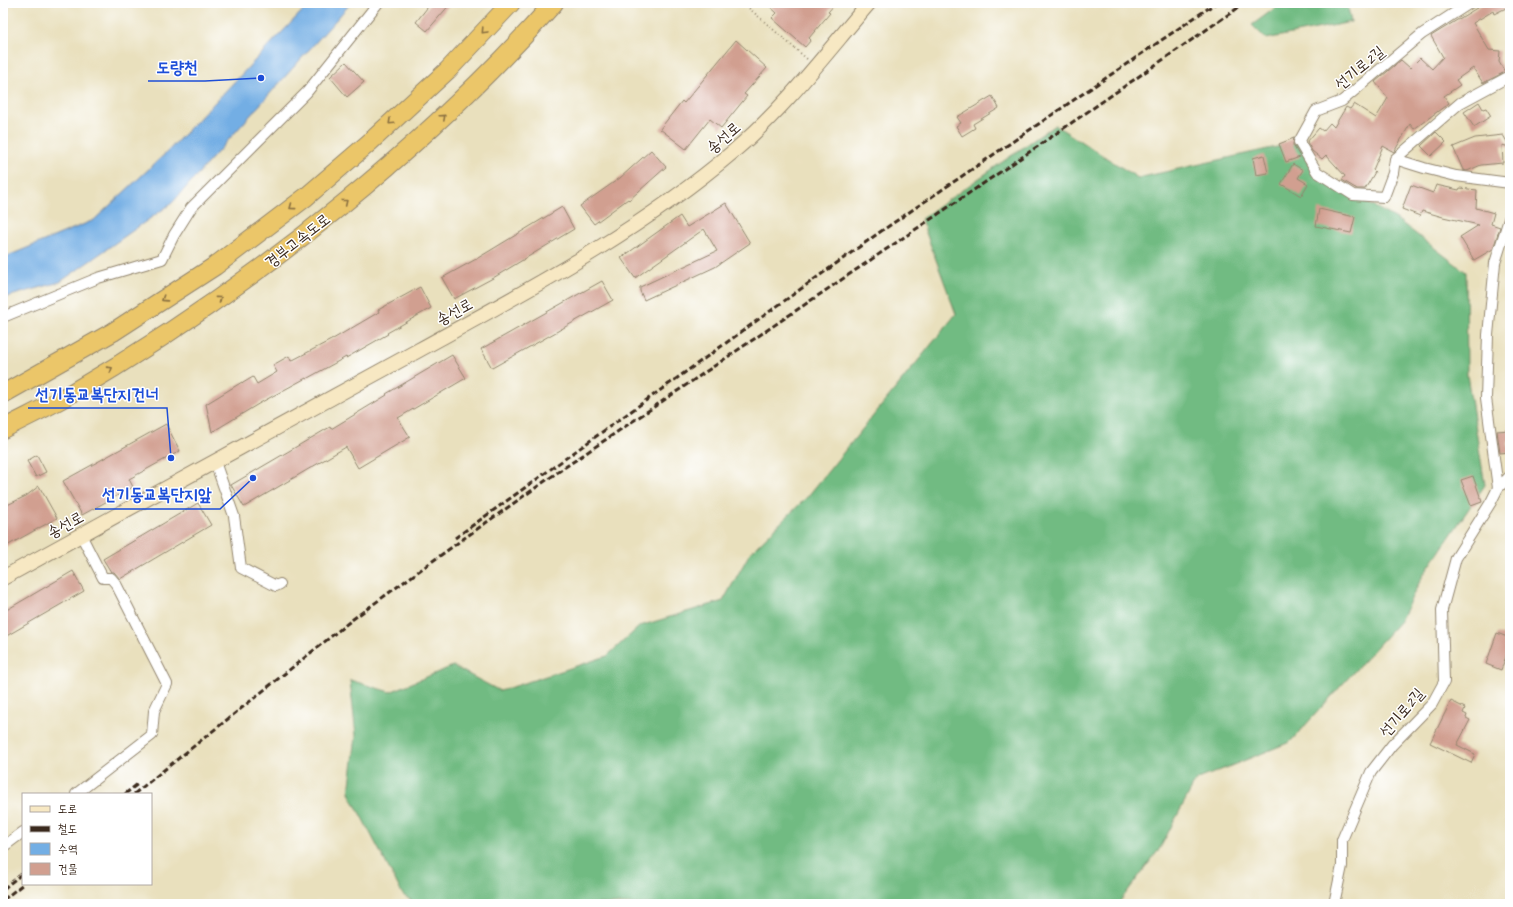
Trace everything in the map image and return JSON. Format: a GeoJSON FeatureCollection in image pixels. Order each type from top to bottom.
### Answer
{"type":"FeatureCollection","features":[{"type":"Feature","properties":{"kind":"highway","name":"경부고속도로"},"geometry":{"type":"LineString","coordinates":[[3,394],[113,332],[209,270],[306,197],[370,142],[448,70],[511,3]]}},
{"type":"Feature","properties":{"kind":"highway","name":"경부고속도로"},"geometry":{"type":"LineString","coordinates":[[3,429],[65,397],[152,343],[214,303],[296,242],[374,179],[456,105],[528,33],[554,3]]}},
{"type":"Feature","properties":{"kind":"main road","name":"송선로"},"geometry":{"type":"LineString","coordinates":[[3,578],[544,281],[640,223],[735,150],[774,114],[869,3]]}},
{"type":"Feature","properties":{"kind":"street"},"geometry":{"type":"LineString","coordinates":[[3,317],[98,278],[162,259],[174,235],[191,208],[307,92],[378,3]]}},
{"type":"Feature","properties":{"kind":"street","name":"선기로2길"},"geometry":{"type":"LineString","coordinates":[[1395,159],[1393,173],[1384,198],[1353,195],[1317,172],[1299,142],[1316,111],[1342,101],[1422,34],[1470,3]]}},
{"type":"Feature","properties":{"kind":"street"},"geometry":{"type":"LineString","coordinates":[[1395,159],[1460,103],[1510,76]]}},
{"type":"Feature","properties":{"kind":"street"},"geometry":{"type":"LineString","coordinates":[[1395,159],[1456,176],[1510,184]]}},
{"type":"Feature","properties":{"kind":"street"},"geometry":{"type":"LineString","coordinates":[[1498,488],[1486,398],[1488,335],[1495,262],[1510,216]]}},
{"type":"Feature","properties":{"kind":"street"},"geometry":{"type":"LineString","coordinates":[[215,462],[234,516],[241,568],[276,586],[280,584]]}},
{"type":"Feature","properties":{"kind":"street","name":"선기로2길"},"geometry":{"type":"LineString","coordinates":[[1334,904],[1342,866],[1342,840],[1371,772],[1392,745],[1432,704],[1444,682],[1442,610],[1456,558],[1491,502],[1498,488],[1510,476]]}},
{"type":"Feature","properties":{"kind":"street"},"geometry":{"type":"LineString","coordinates":[[77,793],[152,735],[154,711],[167,684],[116,584],[110,578],[103,578],[81,535]]}},
{"type":"Feature","properties":{"kind":"street"},"geometry":{"type":"LineString","coordinates":[[3,847],[22,833]]}},
{"type":"Feature","properties":{"kind":"path"},"geometry":{"type":"LineString","coordinates":[[743,3],[815,66]]}},
{"type":"Feature","properties":{"kind":"green space"},"geometry":{"type":"Polygon","coordinates":[[[1282,3],[1347,3],[1351,22],[1266,39],[1252,25],[1282,3]]]}},
{"type":"Feature","properties":{"kind":"green space"},"geometry":{"type":"Polygon","coordinates":[[[1055,125],[1138,178],[1299,142],[1317,173],[1395,218],[1466,272],[1467,375],[1485,485],[1422,577],[1400,621],[1290,742],[1196,780],[1160,848],[1118,904],[417,904],[403,895],[349,793],[356,736],[350,680],[390,692],[453,666],[500,691],[607,656],[640,626],[723,601],[750,553],[808,496],[956,314],[921,219],[1055,125]]]}},
{"type":"Feature","properties":{"kind":"water"},"geometry":{"type":"Polygon","coordinates":[[[310,3],[351,3],[172,203],[60,282],[3,298],[3,258],[94,220],[166,153],[310,3]]]}},
{"type":"Feature","properties":{"kind":"building"},"geometry":{"type":"Polygon","coordinates":[[[431,3],[451,3],[427,31],[416,22],[431,3]]]}},
{"type":"Feature","properties":{"kind":"building"},"geometry":{"type":"Polygon","coordinates":[[[766,3],[836,3],[828,12],[830,13],[809,38],[811,40],[805,47],[772,18],[777,13],[766,3]]]}},
{"type":"Feature","properties":{"kind":"building"},"geometry":{"type":"Polygon","coordinates":[[[1485,3],[1510,3],[1510,6],[1494,14],[1493,11],[1473,23],[1489,50],[1500,51],[1499,62],[1505,72],[1483,83],[1473,68],[1456,80],[1460,85],[1444,96],[1449,103],[1414,129],[1410,124],[1394,152],[1383,146],[1373,170],[1375,172],[1365,189],[1357,189],[1342,180],[1345,176],[1326,155],[1322,159],[1312,151],[1307,142],[1319,128],[1323,131],[1330,123],[1334,127],[1346,107],[1350,109],[1354,104],[1376,118],[1388,98],[1375,82],[1401,60],[1410,68],[1420,58],[1432,69],[1443,57],[1431,36],[1485,3]]]}},
{"type":"Feature","properties":{"kind":"building"},"geometry":{"type":"Polygon","coordinates":[[[736,40],[767,68],[744,94],[747,96],[721,128],[710,119],[686,149],[660,129],[682,101],[684,103],[736,40]]]}},
{"type":"Feature","properties":{"kind":"building"},"geometry":{"type":"Polygon","coordinates":[[[346,62],[364,82],[347,97],[330,77],[346,62]]]}},
{"type":"Feature","properties":{"kind":"building"},"geometry":{"type":"Polygon","coordinates":[[[992,96],[999,108],[973,124],[975,128],[962,136],[956,126],[961,123],[957,117],[992,96]]]}},
{"type":"Feature","properties":{"kind":"building"},"geometry":{"type":"Polygon","coordinates":[[[1479,102],[1483,109],[1486,108],[1491,116],[1474,127],[1464,112],[1479,102]]]}},
{"type":"Feature","properties":{"kind":"building"},"geometry":{"type":"Polygon","coordinates":[[[1436,132],[1446,142],[1431,156],[1421,146],[1436,132]]]}},
{"type":"Feature","properties":{"kind":"building"},"geometry":{"type":"Polygon","coordinates":[[[1503,135],[1510,147],[1502,145],[1503,163],[1481,165],[1467,171],[1463,170],[1453,147],[1475,138],[1503,135]]]}},
{"type":"Feature","properties":{"kind":"building"},"geometry":{"type":"Polygon","coordinates":[[[1294,138],[1293,145],[1300,157],[1286,162],[1279,144],[1294,138]]]}},
{"type":"Feature","properties":{"kind":"building"},"geometry":{"type":"Polygon","coordinates":[[[651,150],[666,167],[629,200],[628,199],[594,224],[580,206],[620,178],[651,150]]]}},
{"type":"Feature","properties":{"kind":"building"},"geometry":{"type":"Polygon","coordinates":[[[1264,155],[1268,173],[1256,175],[1253,158],[1264,155]]]}},
{"type":"Feature","properties":{"kind":"building"},"geometry":{"type":"Polygon","coordinates":[[[1293,164],[1303,170],[1298,178],[1308,184],[1301,196],[1281,184],[1293,164]]]}},
{"type":"Feature","properties":{"kind":"building"},"geometry":{"type":"Polygon","coordinates":[[[1411,185],[1433,193],[1436,185],[1459,190],[1460,188],[1477,190],[1476,208],[1494,213],[1491,224],[1500,227],[1493,249],[1474,260],[1460,237],[1479,225],[1422,211],[1420,216],[1402,209],[1411,185]]]}},
{"type":"Feature","properties":{"kind":"building"},"geometry":{"type":"Polygon","coordinates":[[[726,203],[750,243],[715,267],[644,300],[640,287],[717,251],[704,229],[635,278],[621,258],[680,216],[687,227],[726,203]]]}},
{"type":"Feature","properties":{"kind":"building"},"geometry":{"type":"Polygon","coordinates":[[[562,207],[574,229],[493,278],[454,299],[442,278],[562,207]]]}},
{"type":"Feature","properties":{"kind":"building"},"geometry":{"type":"Polygon","coordinates":[[[1319,209],[1355,217],[1351,233],[1316,226],[1319,209]]]}},
{"type":"Feature","properties":{"kind":"building"},"geometry":{"type":"Polygon","coordinates":[[[602,281],[613,300],[492,368],[481,349],[602,281]]]}},
{"type":"Feature","properties":{"kind":"building"},"geometry":{"type":"Polygon","coordinates":[[[420,287],[431,308],[346,358],[260,403],[212,432],[206,404],[253,377],[257,384],[277,372],[273,365],[289,356],[291,361],[333,339],[379,312],[378,310],[420,287]]]}},
{"type":"Feature","properties":{"kind":"building"},"geometry":{"type":"Polygon","coordinates":[[[452,355],[466,378],[398,418],[410,437],[358,468],[346,447],[244,507],[231,485],[330,427],[331,429],[452,355]]]}},
{"type":"Feature","properties":{"kind":"building"},"geometry":{"type":"Polygon","coordinates":[[[166,424],[180,451],[129,479],[133,487],[82,515],[63,481],[166,424]]]}},
{"type":"Feature","properties":{"kind":"building"},"geometry":{"type":"Polygon","coordinates":[[[1510,430],[1510,441],[1508,442],[1509,452],[1500,453],[1497,431],[1510,430]]]}},
{"type":"Feature","properties":{"kind":"building"},"geometry":{"type":"Polygon","coordinates":[[[37,455],[46,472],[36,477],[27,461],[37,455]]]}},
{"type":"Feature","properties":{"kind":"building"},"geometry":{"type":"Polygon","coordinates":[[[1473,476],[1482,502],[1471,506],[1461,480],[1473,476]]]}},
{"type":"Feature","properties":{"kind":"building"},"geometry":{"type":"Polygon","coordinates":[[[39,486],[57,518],[3,548],[3,507],[26,496],[39,486]]]}},
{"type":"Feature","properties":{"kind":"building"},"geometry":{"type":"Polygon","coordinates":[[[198,503],[211,525],[120,579],[114,572],[111,572],[103,559],[198,503]]]}},
{"type":"Feature","properties":{"kind":"building"},"geometry":{"type":"Polygon","coordinates":[[[73,571],[84,591],[3,638],[3,612],[73,571]]]}},
{"type":"Feature","properties":{"kind":"building"},"geometry":{"type":"Polygon","coordinates":[[[1497,633],[1510,638],[1510,645],[1501,670],[1486,664],[1497,633]]]}},
{"type":"Feature","properties":{"kind":"building"},"geometry":{"type":"Polygon","coordinates":[[[1451,701],[1465,708],[1463,713],[1467,715],[1466,718],[1470,720],[1457,745],[1475,754],[1471,763],[1430,743],[1451,701]]]}},
{"type":"Feature","properties":{"kind":"railway"},"geometry":{"type":"LineString","coordinates":[[455,538],[880,232],[1216,3]]}},
{"type":"Feature","properties":{"kind":"railway"},"geometry":{"type":"LineString","coordinates":[[135,793],[353,619],[463,539],[558,472],[1012,164],[1245,3]]}},
{"type":"Feature","properties":{"kind":"railway"},"geometry":{"type":"LineString","coordinates":[[126,793],[139,783]]}},
{"type":"Feature","properties":{"kind":"railway"},"geometry":{"type":"LineString","coordinates":[[3,889],[22,874]]}},
{"type":"Feature","properties":{"kind":"railway"},"geometry":{"type":"LineString","coordinates":[[3,900],[22,885]]}},
{"type":"Feature","properties":{"kind":"place","name":"도량천"},"geometry":{"type":"Point","coordinates":[261,78]}},
{"type":"Feature","properties":{"kind":"place","name":"선기동교복단지건너"},"geometry":{"type":"Point","coordinates":[171,458]}},
{"type":"Feature","properties":{"kind":"place","name":"선기동교복단지앞"},"geometry":{"type":"Point","coordinates":[253,478]}}]}
